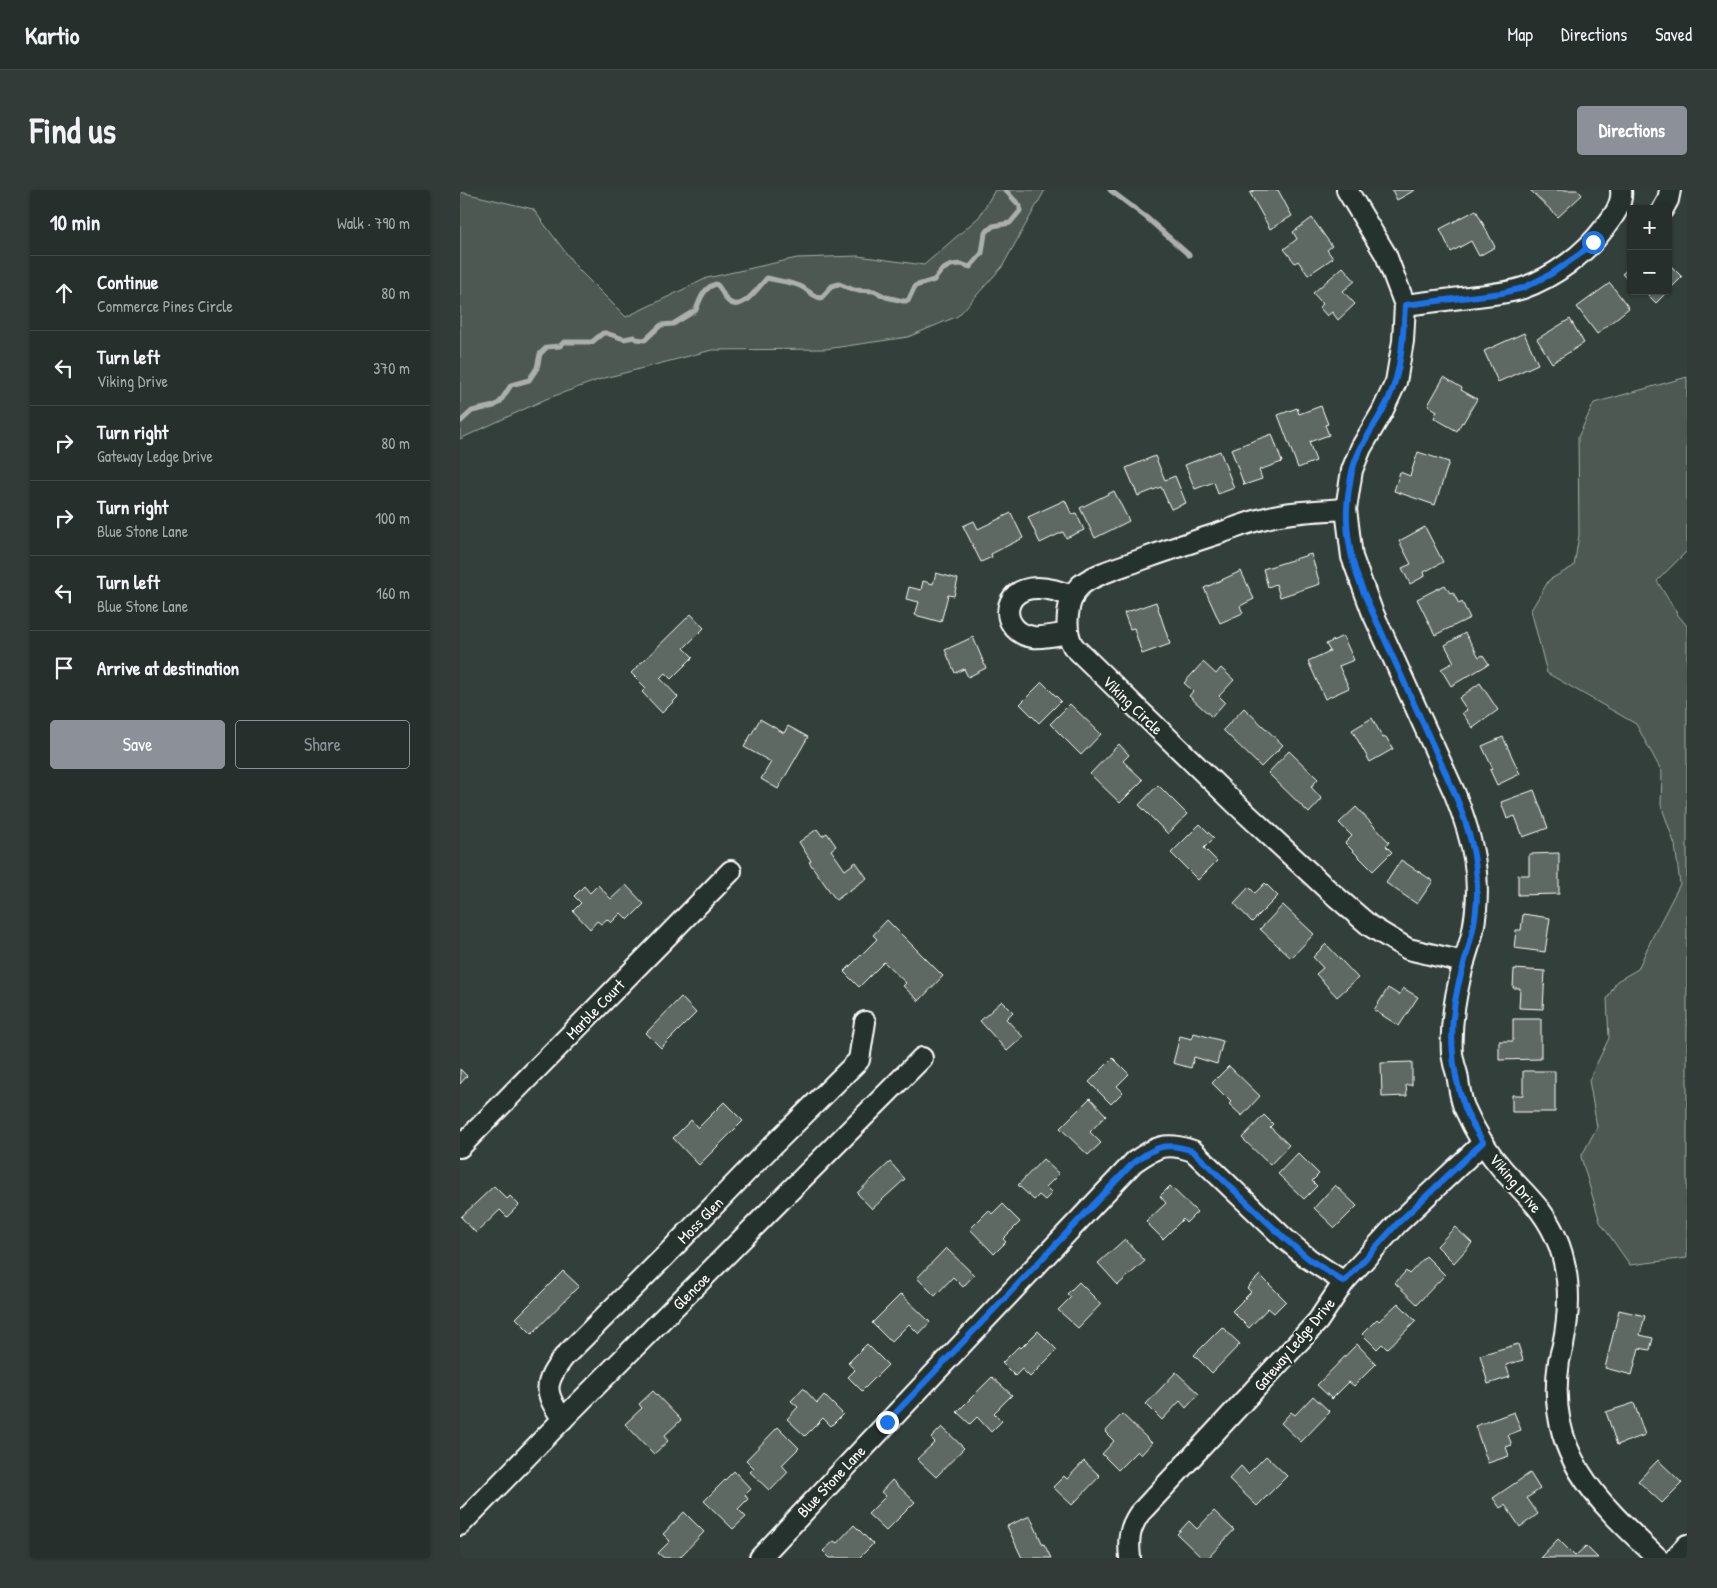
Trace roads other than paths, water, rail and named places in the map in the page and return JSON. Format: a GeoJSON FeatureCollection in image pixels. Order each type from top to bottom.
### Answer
{"type":"FeatureCollection","features":[{"type":"Feature","properties":{"kind":"street"},"geometry":{"type":"LineString","coordinates":[[1347,190],[1386,255],[1405,305],[1502,293],[1523,288],[1551,274],[1580,254],[1623,215],[1621,190]]}},
{"type":"Feature","properties":{"kind":"street"},"geometry":{"type":"LineString","coordinates":[[1665,205],[1670,190]]}},
{"type":"Feature","properties":{"kind":"street","name":"Viking Drive"},"geometry":{"type":"LineString","coordinates":[[1405,305],[1403,341],[1396,382],[1382,412],[1361,448],[1352,470],[1346,509],[1347,526],[1354,568],[1455,794],[1470,837],[1476,867],[1478,892],[1473,931],[1464,962],[1453,1018],[1452,1054],[1464,1106],[1483,1142],[1503,1170],[1537,1205],[1549,1224],[1565,1266],[1569,1292],[1568,1312],[1559,1359],[1557,1399],[1562,1434],[1569,1453],[1576,1468],[1596,1498],[1658,1558]]}},
{"type":"Feature","properties":{"kind":"street"},"geometry":{"type":"LineString","coordinates":[[1073,597],[1049,589],[1027,588],[1016,594],[1010,602],[1008,609],[1010,621],[1020,632],[1034,637],[1068,633],[1068,616],[1073,597],[1081,585],[1107,572],[1267,518],[1305,512],[1346,509]]}},
{"type":"Feature","properties":{"kind":"street","name":"Viking Circle"},"geometry":{"type":"LineString","coordinates":[[1068,633],[1073,646],[1165,736],[1326,888],[1370,926],[1403,947],[1464,962]]}},
{"type":"Feature","properties":{"kind":"street","name":"Marble Court"},"geometry":{"type":"LineString","coordinates":[[460,1147],[731,871]]}},
{"type":"Feature","properties":{"kind":"street","name":"Moss Glen"},"geometry":{"type":"LineString","coordinates":[[563,1419],[552,1405],[547,1386],[552,1372],[558,1364],[859,1060],[865,1022]]}},
{"type":"Feature","properties":{"kind":"street","name":"Glencoe"},"geometry":{"type":"LineString","coordinates":[[460,1525],[922,1058]]}},
{"type":"Feature","properties":{"kind":"street","name":"Gateway Ledge Drive"},"geometry":{"type":"LineString","coordinates":[[1130,1558],[1128,1544],[1131,1527],[1139,1514],[1318,1321],[1344,1282],[1397,1224],[1483,1142]]}},
{"type":"Feature","properties":{"kind":"street","name":"Blue Stone Lane"},"geometry":{"type":"LineString","coordinates":[[760,1558],[1134,1162],[1154,1148],[1169,1145],[1193,1151],[1285,1239],[1309,1259],[1344,1282]]}},
{"type":"Feature","properties":{"kind":"street"},"geometry":{"type":"LineString","coordinates":[[1675,1558],[1687,1546]]}},
{"type":"Feature","properties":{"kind":"waterway"},"geometry":{"type":"LineString","coordinates":[[460,422],[472,411],[494,406],[500,402],[511,385],[529,380],[537,368],[540,354],[547,347],[560,346],[564,342],[592,342],[603,333],[624,339],[634,337],[645,340],[661,325],[673,324],[696,310],[705,291],[716,284],[720,287],[725,298],[732,304],[738,304],[749,298],[767,278],[792,283],[821,298],[832,286],[839,284],[854,290],[874,291],[886,297],[908,301],[915,286],[934,280],[942,270],[951,265],[961,264],[970,267],[982,253],[985,233],[993,226],[1010,223],[1020,211],[1020,206],[1005,190]]}},
{"type":"Feature","properties":{"kind":"waterway"},"geometry":{"type":"LineString","coordinates":[[1110,190],[1147,218],[1189,255]]}}]}
